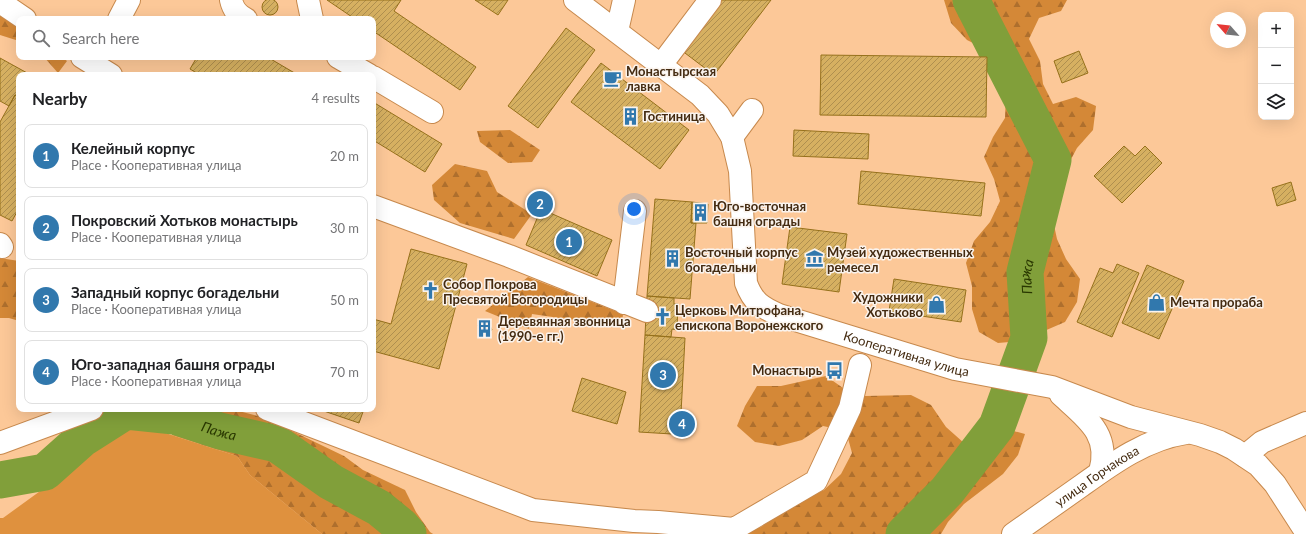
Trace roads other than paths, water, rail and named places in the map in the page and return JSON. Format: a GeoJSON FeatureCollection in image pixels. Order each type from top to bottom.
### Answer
{"type":"FeatureCollection","features":[{"type":"Feature","properties":{"kind":"main road"},"geometry":{"type":"LineString","coordinates":[[121,16],[129,0]]}},
{"type":"Feature","properties":{"kind":"main road"},"geometry":{"type":"LineString","coordinates":[[231,0],[232,7],[240,16]]}},
{"type":"Feature","properties":{"kind":"main road"},"geometry":{"type":"LineString","coordinates":[[308,0],[311,16]]}},
{"type":"Feature","properties":{"kind":"main road","name":"Кооперативная улица"},"geometry":{"type":"LineString","coordinates":[[576,0],[656,61],[704,100],[718,114],[732,137],[740,171],[746,283],[750,294],[765,309],[779,315],[964,372],[1052,387],[1131,417],[1200,435],[1220,442],[1258,465],[1297,516],[1306,532]]}},
{"type":"Feature","properties":{"kind":"main road"},"geometry":{"type":"LineString","coordinates":[[617,31],[624,0]]}},
{"type":"Feature","properties":{"kind":"main road"},"geometry":{"type":"LineString","coordinates":[[656,61],[710,0]]}},
{"type":"Feature","properties":{"kind":"main road"},"geometry":{"type":"LineString","coordinates":[[0,2],[21,16]]}},
{"type":"Feature","properties":{"kind":"main road"},"geometry":{"type":"LineString","coordinates":[[656,61],[666,34]]}},
{"type":"Feature","properties":{"kind":"main road"},"geometry":{"type":"LineString","coordinates":[[338,64],[361,72]]}},
{"type":"Feature","properties":{"kind":"main road"},"geometry":{"type":"LineString","coordinates":[[376,79],[432,112]]}},
{"type":"Feature","properties":{"kind":"main road"},"geometry":{"type":"LineString","coordinates":[[732,137],[752,110]]}},
{"type":"Feature","properties":{"kind":"main road"},"geometry":{"type":"LineString","coordinates":[[376,207],[508,256],[647,311]]}},
{"type":"Feature","properties":{"kind":"main road"},"geometry":{"type":"LineString","coordinates":[[624,303],[635,211]]}},
{"type":"Feature","properties":{"kind":"main road"},"geometry":{"type":"LineString","coordinates":[[276,412],[533,510],[634,521],[734,529],[816,481],[850,408],[860,365]]}},
{"type":"Feature","properties":{"kind":"main road"},"geometry":{"type":"LineString","coordinates":[[1052,387],[1090,421],[1100,437],[1103,461],[1100,472]]}},
{"type":"Feature","properties":{"kind":"main road"},"geometry":{"type":"LineString","coordinates":[[0,443],[84,412]]}},
{"type":"Feature","properties":{"kind":"main road"},"geometry":{"type":"LineString","coordinates":[[1245,456],[1262,442],[1306,423]]}},
{"type":"Feature","properties":{"kind":"main road","name":"улица Горчакова"},"geometry":{"type":"LineString","coordinates":[[1013,534],[1119,460],[1155,441],[1170,435],[1188,432]]}},
{"type":"Feature","properties":{"kind":"waterway","name":"Пажа"},"geometry":{"type":"LineString","coordinates":[[904,534],[947,491],[997,426],[1029,338],[1025,272],[1053,160],[971,0]]}},
{"type":"Feature","properties":{"kind":"waterway","name":"Пажа"},"geometry":{"type":"LineString","coordinates":[[0,480],[45,472],[82,439],[124,412]]}},
{"type":"Feature","properties":{"kind":"waterway","name":"Пажа"},"geometry":{"type":"LineString","coordinates":[[136,412],[174,416],[220,431],[277,444],[331,482],[379,508],[401,526],[408,534]]}},
{"type":"Feature","properties":{"kind":"place","name":"Монастырская лавка"},"geometry":{"type":"Point","coordinates":[613,78]}},
{"type":"Feature","properties":{"kind":"place","name":"Гостиница"},"geometry":{"type":"Point","coordinates":[630,116]}},
{"type":"Feature","properties":{"kind":"place","name":"Покровский Хотьков монастырь"},"geometry":{"type":"Point","coordinates":[540,204]}},
{"type":"Feature","properties":{"kind":"place","name":"Юго-восточная башня ограды"},"geometry":{"type":"Point","coordinates":[700,213]}},
{"type":"Feature","properties":{"kind":"place","name":"Келейный корпус"},"geometry":{"type":"Point","coordinates":[569,242]}},
{"type":"Feature","properties":{"kind":"place","name":"Восточный корпус богадельни"},"geometry":{"type":"Point","coordinates":[672,259]}},
{"type":"Feature","properties":{"kind":"place","name":"Музей художественных ремесел"},"geometry":{"type":"Point","coordinates":[814,259]}},
{"type":"Feature","properties":{"kind":"place","name":"Собор Покрова Пресвятой Богородицы"},"geometry":{"type":"Point","coordinates":[430,291]}},
{"type":"Feature","properties":{"kind":"place","name":"Мечта прораба"},"geometry":{"type":"Point","coordinates":[1157,302]}},
{"type":"Feature","properties":{"kind":"place","name":"Художники Хотьково"},"geometry":{"type":"Point","coordinates":[936,304]}},
{"type":"Feature","properties":{"kind":"place","name":"Церковь Митрофана, епископа Воронежского"},"geometry":{"type":"Point","coordinates":[662,317]}},
{"type":"Feature","properties":{"kind":"place","name":"Деревянная звонница (1990-е гг.)"},"geometry":{"type":"Point","coordinates":[485,328]}},
{"type":"Feature","properties":{"kind":"place","name":"Монастырь"},"geometry":{"type":"Point","coordinates":[835,370]}},
{"type":"Feature","properties":{"kind":"place","name":"Западный корпус богадельни"},"geometry":{"type":"Point","coordinates":[663,375]}},
{"type":"Feature","properties":{"kind":"place","name":"Юго-западная башня ограды"},"geometry":{"type":"Point","coordinates":[682,424]}}]}
